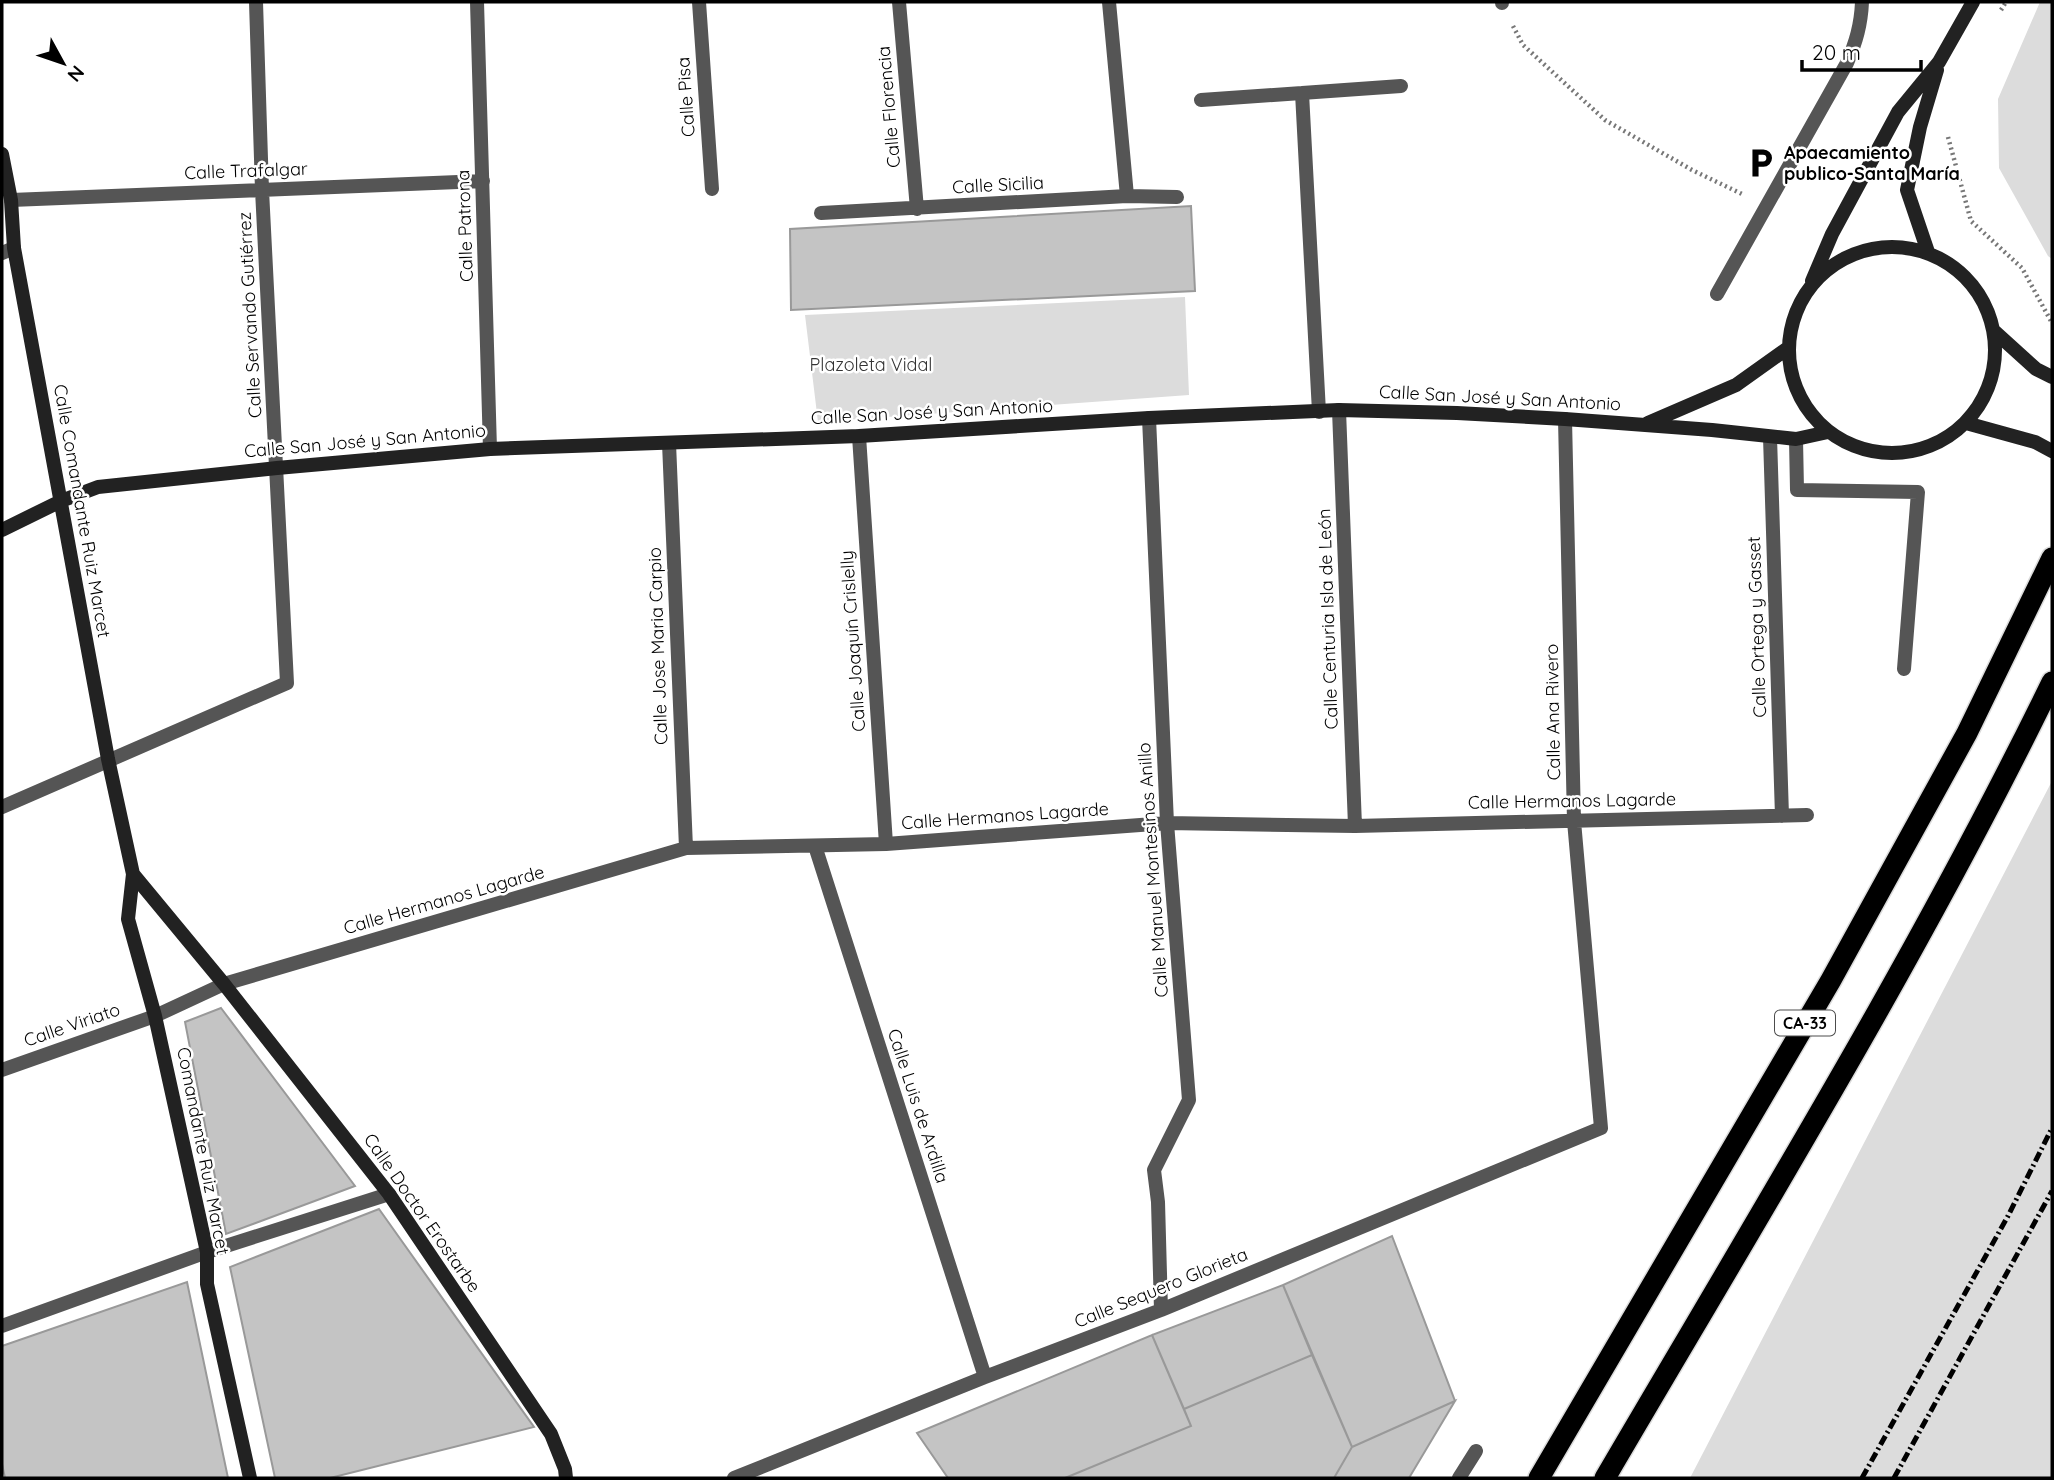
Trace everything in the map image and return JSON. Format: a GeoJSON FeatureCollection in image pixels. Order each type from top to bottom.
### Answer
{"type":"FeatureCollection","features":[{"type":"Feature","properties":{"kind":"highway","name":"CA-33"},"geometry":{"type":"LineString","coordinates":[[1539,1478],[1838,968],[1968,733],[2052,558]]}},
{"type":"Feature","properties":{"kind":"highway","name":"CA-33"},"geometry":{"type":"LineString","coordinates":[[1605,1478],[1879,1009],[2010,768],[2052,682]]}},
{"type":"Feature","properties":{"kind":"street","name":"Calle Servando Gutiérrez"},"geometry":{"type":"LineString","coordinates":[[108,759],[286,683],[262,190],[256,2]]}},
{"type":"Feature","properties":{"kind":"street","name":"Calle Patrona"},"geometry":{"type":"LineString","coordinates":[[477,2],[490,449]]}},
{"type":"Feature","properties":{"kind":"street","name":"Calle Pisa"},"geometry":{"type":"LineString","coordinates":[[699,2],[712,189]]}},
{"type":"Feature","properties":{"kind":"street","name":"Calle Florencia"},"geometry":{"type":"LineString","coordinates":[[899,2],[917,209]]}},
{"type":"Feature","properties":{"kind":"street"},"geometry":{"type":"LineString","coordinates":[[1109,2],[1128,196]]}},
{"type":"Feature","properties":{"kind":"street"},"geometry":{"type":"LineString","coordinates":[[1717,294],[1847,63],[1858,39],[1862,2]]}},
{"type":"Feature","properties":{"kind":"street"},"geometry":{"type":"LineString","coordinates":[[1809,288],[1832,265],[1861,250],[1893,246],[1928,252],[1959,270],[1982,298],[1994,331],[1994,366],[1985,397],[1966,423],[1943,440],[1915,451],[1885,453],[1857,448],[1828,432],[1807,409],[1793,380],[1788,348],[1793,317],[1809,288],[1832,234],[1898,112],[1940,62],[1973,2]]}},
{"type":"Feature","properties":{"kind":"street"},"geometry":{"type":"LineString","coordinates":[[1928,252],[1907,190],[1920,127],[1940,62]]}},
{"type":"Feature","properties":{"kind":"street"},"geometry":{"type":"LineString","coordinates":[[1201,100],[1401,86]]}},
{"type":"Feature","properties":{"kind":"street"},"geometry":{"type":"LineString","coordinates":[[1302,93],[1319,412]]}},
{"type":"Feature","properties":{"kind":"street","name":"Calle Comandante Ruiz Marcet"},"geometry":{"type":"LineString","coordinates":[[2,154],[10,200],[8,251],[61,501],[108,759],[133,874]]}},
{"type":"Feature","properties":{"kind":"street","name":"Calle Trafalgar"},"geometry":{"type":"LineString","coordinates":[[10,200],[483,181]]}},
{"type":"Feature","properties":{"kind":"street","name":"Calle Sicilia"},"geometry":{"type":"LineString","coordinates":[[821,213],[1128,196],[1177,197]]}},
{"type":"Feature","properties":{"kind":"street"},"geometry":{"type":"LineString","coordinates":[[1994,331],[2036,369],[2052,377]]}},
{"type":"Feature","properties":{"kind":"street","name":"Calle San José y San Antonio"},"geometry":{"type":"LineString","coordinates":[[2,530],[61,501],[98,487],[490,449],[859,436],[1149,418],[1339,410],[1457,413],[1643,424],[1737,385],[1788,348]]}},
{"type":"Feature","properties":{"kind":"street","name":"Calle Centuria Isla de León"},"geometry":{"type":"LineString","coordinates":[[1339,410],[1356,826]]}},
{"type":"Feature","properties":{"kind":"street","name":"Calle Manuel Montesinos Anillo"},"geometry":{"type":"LineString","coordinates":[[1149,418],[1167,823],[1189,1100],[1154,1170],[1158,1202],[1161,1310]]}},
{"type":"Feature","properties":{"kind":"street","name":"Calle Ana Rivero"},"geometry":{"type":"LineString","coordinates":[[1565,419],[1574,821],[1601,1128]]}},
{"type":"Feature","properties":{"kind":"street"},"geometry":{"type":"LineString","coordinates":[[1966,423],[2035,442],[2052,451]]}},
{"type":"Feature","properties":{"kind":"street"},"geometry":{"type":"LineString","coordinates":[[1643,424],[1796,439],[1828,432]]}},
{"type":"Feature","properties":{"kind":"street","name":"Calle Joaquín Crislelly"},"geometry":{"type":"LineString","coordinates":[[859,436],[886,844]]}},
{"type":"Feature","properties":{"kind":"street","name":"Calle Ortega y Gasset"},"geometry":{"type":"LineString","coordinates":[[1770,437],[1782,816]]}},
{"type":"Feature","properties":{"kind":"street"},"geometry":{"type":"LineString","coordinates":[[1796,439],[1797,490],[1918,492],[1904,669]]}},
{"type":"Feature","properties":{"kind":"street","name":"Calle Jose Maria Carpio"},"geometry":{"type":"LineString","coordinates":[[669,443],[686,848]]}},
{"type":"Feature","properties":{"kind":"street"},"geometry":{"type":"LineString","coordinates":[[2,807],[108,759]]}},
{"type":"Feature","properties":{"kind":"street","name":"Calle Hermanos Lagarde"},"geometry":{"type":"LineString","coordinates":[[155,1016],[224,984],[686,848],[886,844],[1167,823],[1356,826],[1807,815]]}},
{"type":"Feature","properties":{"kind":"street","name":"Calle Luis de Ardilla"},"geometry":{"type":"LineString","coordinates":[[815,846],[985,1377]]}},
{"type":"Feature","properties":{"kind":"street","name":"Calle Doctor Erostarbe"},"geometry":{"type":"LineString","coordinates":[[133,874],[224,984],[389,1194],[551,1434],[566,1478]]}},
{"type":"Feature","properties":{"kind":"street","name":"Comandante Ruiz Marcet"},"geometry":{"type":"LineString","coordinates":[[133,874],[128,919],[155,1016],[207,1252],[207,1284],[250,1478]]}},
{"type":"Feature","properties":{"kind":"street","name":"Calle Viriato"},"geometry":{"type":"LineString","coordinates":[[2,1070],[155,1016]]}},
{"type":"Feature","properties":{"kind":"street","name":"Calle Sequero Glorieta"},"geometry":{"type":"LineString","coordinates":[[734,1478],[1161,1310],[1601,1128]]}},
{"type":"Feature","properties":{"kind":"street"},"geometry":{"type":"LineString","coordinates":[[2,1326],[207,1252],[389,1194]]}},
{"type":"Feature","properties":{"kind":"street"},"geometry":{"type":"LineString","coordinates":[[1459,1478],[1476,1451]]}},
{"type":"Feature","properties":{"kind":"path"},"geometry":{"type":"LineString","coordinates":[[1502,2],[1523,46],[1605,120],[1692,170],[1767,206]]}},
{"type":"Feature","properties":{"kind":"path"},"geometry":{"type":"LineString","coordinates":[[2000,13],[2006,2]]}},
{"type":"Feature","properties":{"kind":"path"},"geometry":{"type":"LineString","coordinates":[[1946,128],[1971,221],[2022,268],[2052,323]]}},
{"type":"Feature","properties":{"kind":"green space"},"geometry":{"type":"Polygon","coordinates":[[[2040,2],[2052,2],[2052,259],[1999,168],[1998,99],[2040,2]]]}},
{"type":"Feature","properties":{"kind":"green space","name":"Plazoleta Vidal"},"geometry":{"type":"Polygon","coordinates":[[[1185,297],[1189,395],[818,422],[805,315],[1185,297]]]}},
{"type":"Feature","properties":{"kind":"green space"},"geometry":{"type":"Polygon","coordinates":[[[2052,781],[2052,1478],[1690,1478],[2052,781]]]}},
{"type":"Feature","properties":{"kind":"building"},"geometry":{"type":"Polygon","coordinates":[[[1191,206],[1195,291],[791,310],[790,229],[1191,206]]]}},
{"type":"Feature","properties":{"kind":"building"},"geometry":{"type":"Polygon","coordinates":[[[221,1008],[355,1186],[226,1234],[185,1022],[221,1008]]]}},
{"type":"Feature","properties":{"kind":"building"},"geometry":{"type":"Polygon","coordinates":[[[379,1209],[534,1427],[330,1478],[275,1478],[230,1267],[379,1209]]]}},
{"type":"Feature","properties":{"kind":"building"},"geometry":{"type":"Polygon","coordinates":[[[1392,1236],[1455,1401],[1352,1447],[1283,1285],[1392,1236]]]}},
{"type":"Feature","properties":{"kind":"building"},"geometry":{"type":"Polygon","coordinates":[[[187,1282],[228,1478],[5,1478],[2,1464],[2,1346],[187,1282]]]}},
{"type":"Feature","properties":{"kind":"building"},"geometry":{"type":"Polygon","coordinates":[[[1283,1285],[1312,1355],[1184,1409],[1152,1335],[1283,1285]]]}},
{"type":"Feature","properties":{"kind":"building"},"geometry":{"type":"Polygon","coordinates":[[[1152,1335],[1191,1426],[1065,1478],[948,1478],[917,1433],[1152,1335]]]}},
{"type":"Feature","properties":{"kind":"building"},"geometry":{"type":"Polygon","coordinates":[[[1312,1355],[1352,1447],[1334,1478],[1065,1478],[1191,1426],[1184,1409],[1312,1355]]]}},
{"type":"Feature","properties":{"kind":"building"},"geometry":{"type":"Polygon","coordinates":[[[1455,1401],[1409,1478],[1334,1478],[1352,1447],[1455,1401]]]}},
{"type":"Feature","properties":{"kind":"railway"},"geometry":{"type":"LineString","coordinates":[[1862,1478],[2008,1216],[2052,1128]]}},
{"type":"Feature","properties":{"kind":"railway"},"geometry":{"type":"LineString","coordinates":[[1894,1478],[2052,1191]]}},
{"type":"Feature","properties":{"kind":"place","name":"Apaecamiento publico-Santa María"},"geometry":{"type":"Point","coordinates":[1761,163]}}]}
